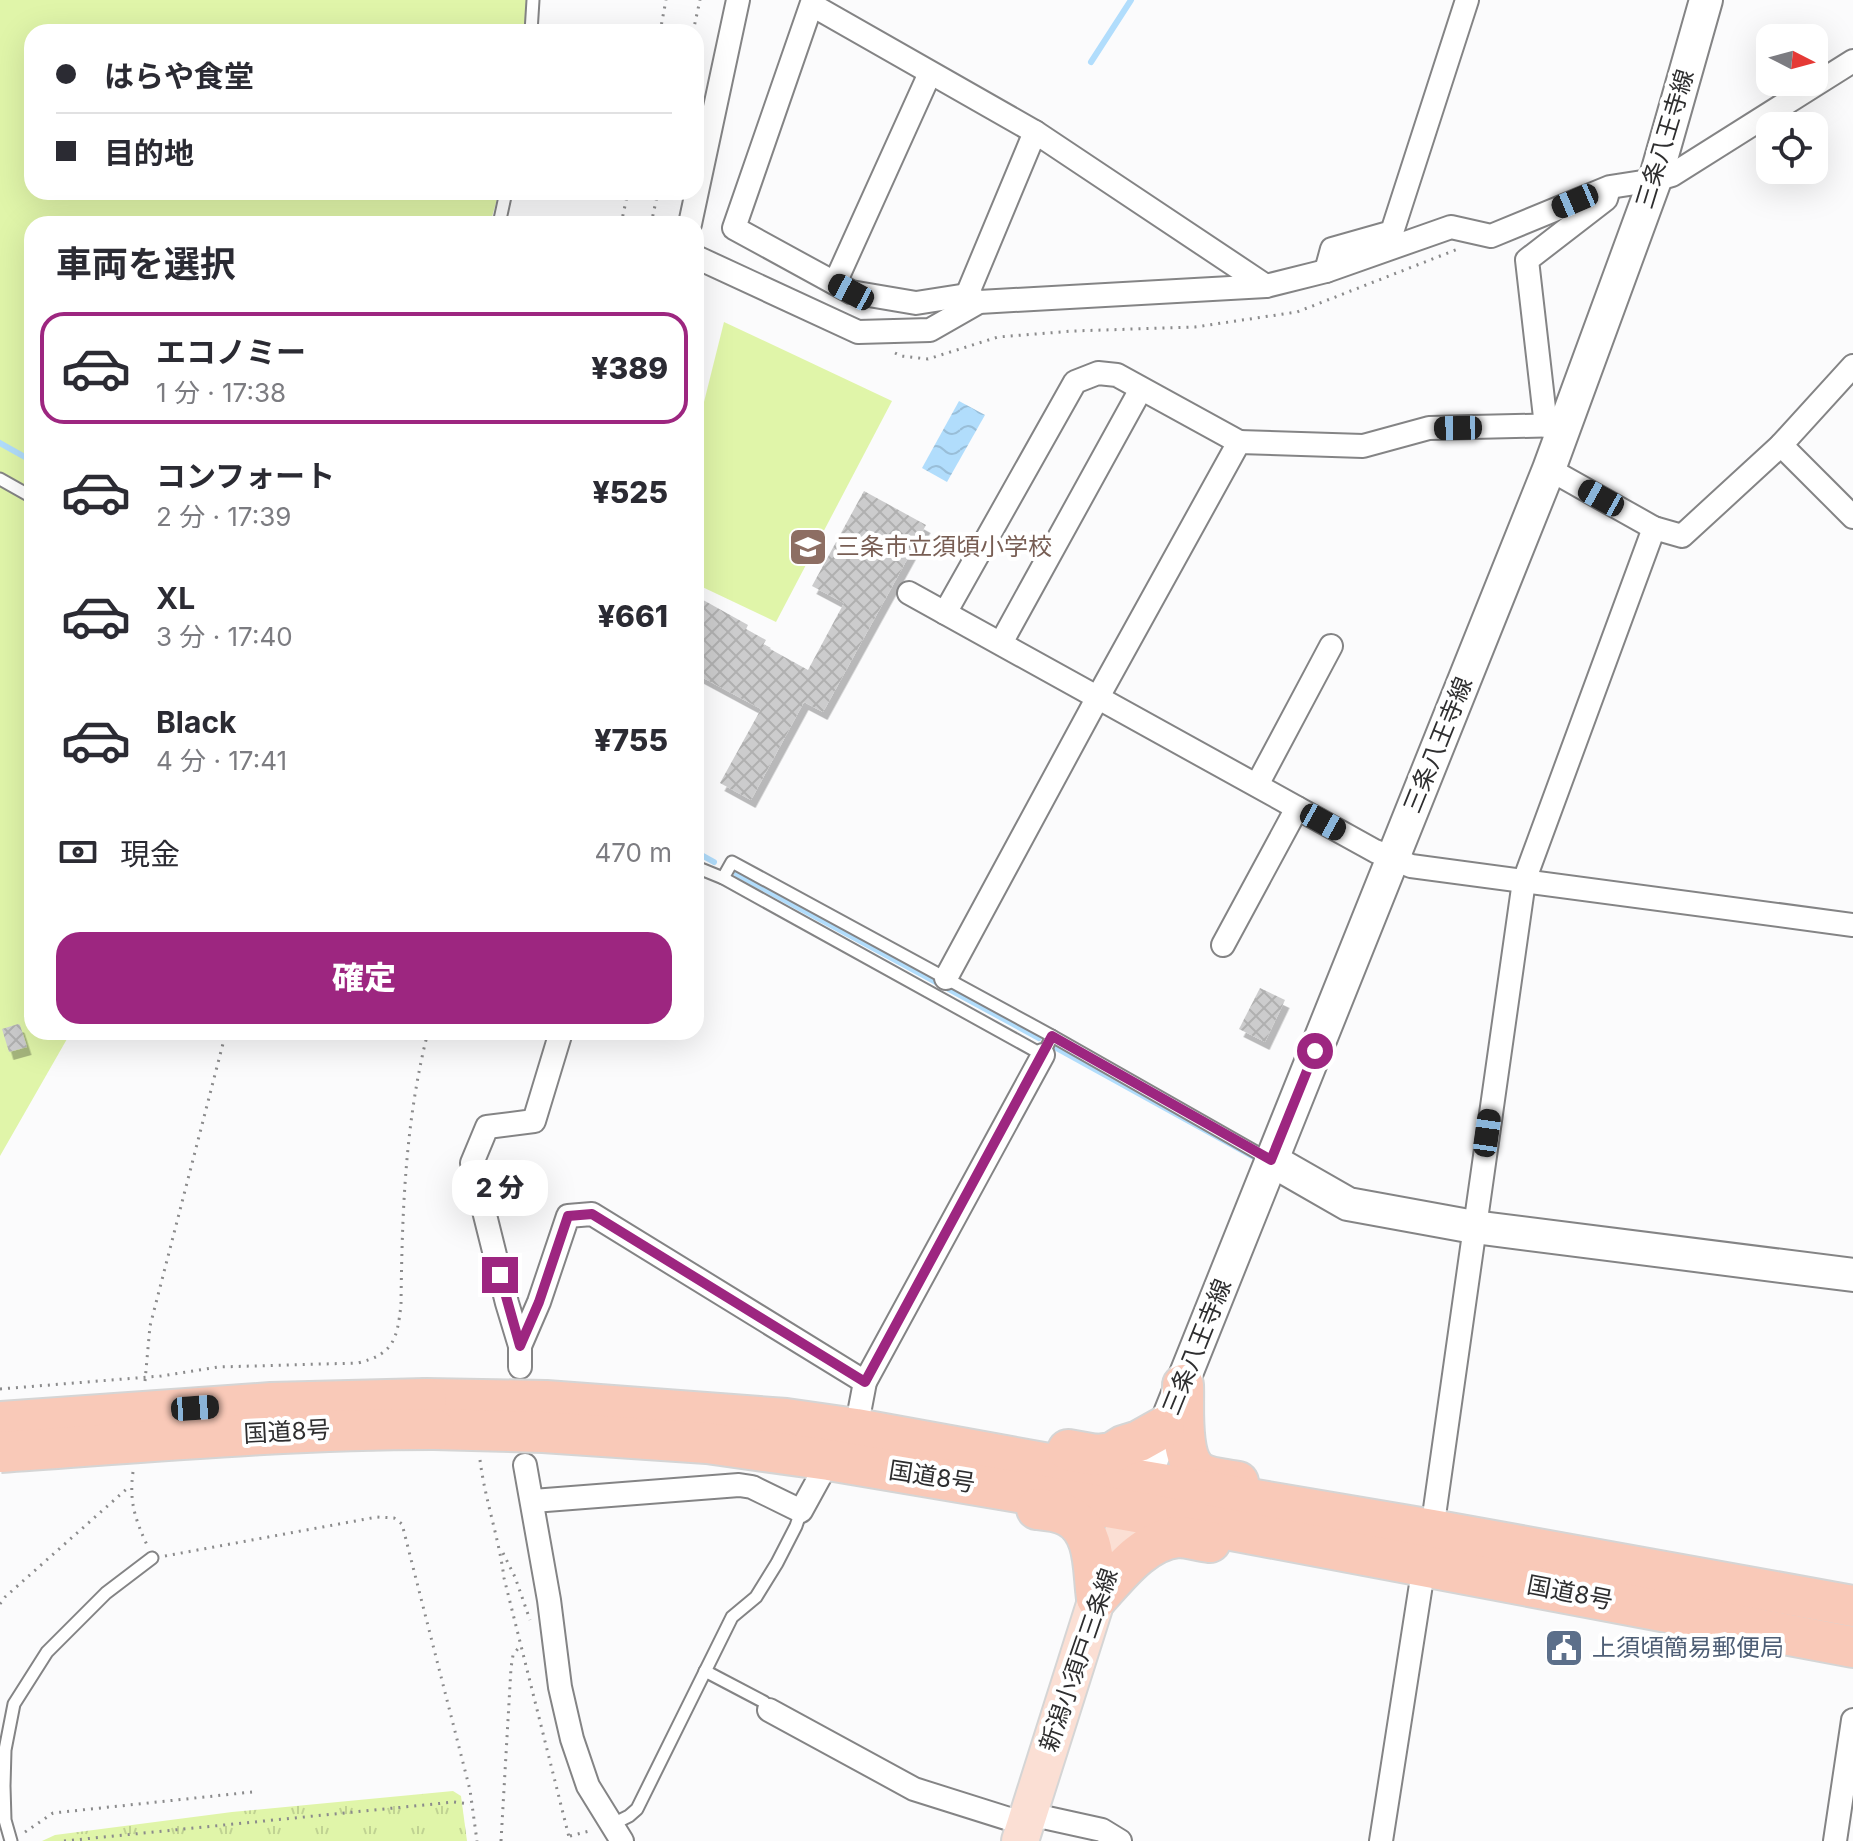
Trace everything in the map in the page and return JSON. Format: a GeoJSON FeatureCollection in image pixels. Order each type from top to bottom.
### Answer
{"type":"FeatureCollection","features":[{"type":"Feature","properties":{"kind":"highway"},"geometry":{"type":"LineString","coordinates":[[1183,1385],[1184,1437],[1187,1452],[1197,1471],[1209,1477],[1294,1491],[1350,1517]]}},
{"type":"Feature","properties":{"kind":"highway","name":"国道8号"},"geometry":{"type":"LineString","coordinates":[[0,1422],[271,1403],[430,1414],[543,1432],[707,1443],[938,1477],[1350,1517],[1428,1547],[1853,1647]]}},
{"type":"Feature","properties":{"kind":"highway","name":"国道8号"},"geometry":{"type":"LineString","coordinates":[[0,1452],[285,1432],[430,1414],[576,1403],[786,1419],[987,1453],[1302,1543],[1428,1547],[1853,1606]]}},
{"type":"Feature","properties":{"kind":"highway"},"geometry":{"type":"LineString","coordinates":[[987,1453],[1012,1441],[1096,1455],[1112,1453],[1164,1427]]}},
{"type":"Feature","properties":{"kind":"highway"},"geometry":{"type":"LineString","coordinates":[[938,1477],[962,1496],[1065,1513],[1073,1518],[1089,1541],[1094,1558],[1097,1598]]}},
{"type":"Feature","properties":{"kind":"highway"},"geometry":{"type":"LineString","coordinates":[[1097,1598],[1135,1557],[1152,1546],[1178,1537],[1268,1550],[1302,1543]]}},
{"type":"Feature","properties":{"kind":"main road","name":"三条八王寺線"},"geometry":{"type":"LineString","coordinates":[[1137,1496],[1549,469],[1556,426],[1655,180],[1706,0]]}},
{"type":"Feature","properties":{"kind":"main road"},"geometry":{"type":"LineString","coordinates":[[1271,1160],[1348,1204],[1474,1227],[1853,1275]]}},
{"type":"Feature","properties":{"kind":"main road","name":"新潟小須戸三条線"},"geometry":{"type":"LineString","coordinates":[[1022,1833],[1097,1598],[1137,1496]]}},
{"type":"Feature","properties":{"kind":"street"},"geometry":{"type":"LineString","coordinates":[[704,159],[738,0]]}},
{"type":"Feature","properties":{"kind":"street"},"geometry":{"type":"LineString","coordinates":[[1326,271],[1332,249],[1392,232],[1467,0]]}},
{"type":"Feature","properties":{"kind":"street"},"geometry":{"type":"LineString","coordinates":[[1266,286],[1035,132],[812,3],[734,228],[851,292],[916,303],[1266,286],[1326,271],[1451,227],[1491,236],[1610,187],[1672,175],[1853,61]]}},
{"type":"Feature","properties":{"kind":"street"},"geometry":{"type":"LineString","coordinates":[[835,283],[930,73]]}},
{"type":"Feature","properties":{"kind":"street"},"geometry":{"type":"LineString","coordinates":[[704,261],[858,332],[930,330],[973,299],[1035,132]]}},
{"type":"Feature","properties":{"kind":"street"},"geometry":{"type":"LineString","coordinates":[[945,613],[1075,382],[1098,373],[1117,375],[1239,442],[1363,446],[1429,428],[1556,426],[1527,260],[1606,199],[1610,187]]}},
{"type":"Feature","properties":{"kind":"street"},"geometry":{"type":"LineString","coordinates":[[1549,469],[1654,528],[1682,536],[1781,445],[1853,366]]}},
{"type":"Feature","properties":{"kind":"street"},"geometry":{"type":"LineString","coordinates":[[1001,643],[1141,389]]}},
{"type":"Feature","properties":{"kind":"street"},"geometry":{"type":"LineString","coordinates":[[946,978],[1239,442]]}},
{"type":"Feature","properties":{"kind":"street"},"geometry":{"type":"LineString","coordinates":[[1781,445],[1853,517]]}},
{"type":"Feature","properties":{"kind":"street"},"geometry":{"type":"LineString","coordinates":[[1381,1841],[1428,1547],[1524,881],[1654,528]]}},
{"type":"Feature","properties":{"kind":"street"},"geometry":{"type":"LineString","coordinates":[[909,593],[1297,808],[1411,866],[1853,925]]}},
{"type":"Feature","properties":{"kind":"street"},"geometry":{"type":"LineString","coordinates":[[1257,785],[1331,646]]}},
{"type":"Feature","properties":{"kind":"street"},"geometry":{"type":"LineString","coordinates":[[1223,945],[1297,808]]}},
{"type":"Feature","properties":{"kind":"street"},"geometry":{"type":"LineString","coordinates":[[559,1040],[534,1121],[487,1127],[472,1163],[520,1356],[568,1216],[592,1214],[865,1382]]}},
{"type":"Feature","properties":{"kind":"street"},"geometry":{"type":"LineString","coordinates":[[856,1429],[865,1382],[1047,1046]]}},
{"type":"Feature","properties":{"kind":"street"},"geometry":{"type":"LineString","coordinates":[[533,1501],[739,1485],[752,1487],[801,1511],[829,1460]]}},
{"type":"Feature","properties":{"kind":"street"},"geometry":{"type":"LineString","coordinates":[[525,1465],[549,1600],[560,1687],[572,1739],[588,1786],[610,1832]]}},
{"type":"Feature","properties":{"kind":"street"},"geometry":{"type":"LineString","coordinates":[[769,1710],[914,1789],[1022,1833],[1043,1817],[1102,1830],[1120,1841]]}},
{"type":"Feature","properties":{"kind":"street"},"geometry":{"type":"LineString","coordinates":[[1835,1841],[1853,1720]]}},
{"type":"Feature","properties":{"kind":"lane"},"geometry":{"type":"LineString","coordinates":[[532,24],[533,0]]}},
{"type":"Feature","properties":{"kind":"lane"},"geometry":{"type":"LineString","coordinates":[[0,479],[24,492]]}},
{"type":"Feature","properties":{"kind":"lane"},"geometry":{"type":"LineString","coordinates":[[723,878],[732,862],[946,978],[1047,1046]]}},
{"type":"Feature","properties":{"kind":"lane"},"geometry":{"type":"LineString","coordinates":[[704,870],[1271,1160]]}},
{"type":"Feature","properties":{"kind":"lane"},"geometry":{"type":"LineString","coordinates":[[610,1832],[637,1809],[732,1617],[756,1597],[777,1563],[801,1511]]}},
{"type":"Feature","properties":{"kind":"lane"},"geometry":{"type":"LineString","coordinates":[[11,1841],[5,1820],[4,1786],[5,1750],[14,1704],[47,1652],[106,1593],[152,1558]]}},
{"type":"Feature","properties":{"kind":"lane"},"geometry":{"type":"LineString","coordinates":[[705,1671],[764,1702],[769,1710]]}},
{"type":"Feature","properties":{"kind":"path"},"geometry":{"type":"LineString","coordinates":[[662,24],[666,0]]}},
{"type":"Feature","properties":{"kind":"path"},"geometry":{"type":"LineString","coordinates":[[695,24],[700,0]]}},
{"type":"Feature","properties":{"kind":"path"},"geometry":{"type":"LineString","coordinates":[[858,332],[901,356],[928,359],[998,337],[1195,327],[1297,312],[1491,236]]}},
{"type":"Feature","properties":{"kind":"path"},"geometry":{"type":"LineString","coordinates":[[144,1393],[150,1326],[224,1040]]}},
{"type":"Feature","properties":{"kind":"path"},"geometry":{"type":"LineString","coordinates":[[0,1389],[146,1377],[218,1367],[358,1363],[374,1359],[387,1351],[399,1324],[405,1176],[426,1040]]}},
{"type":"Feature","properties":{"kind":"path"},"geometry":{"type":"LineString","coordinates":[[480,1459],[520,1646],[570,1838],[610,1832]]}},
{"type":"Feature","properties":{"kind":"path"},"geometry":{"type":"LineString","coordinates":[[133,1469],[131,1485],[135,1519],[152,1558],[377,1517],[394,1518],[402,1524],[470,1790],[477,1841]]}},
{"type":"Feature","properties":{"kind":"path"},"geometry":{"type":"LineString","coordinates":[[0,1604],[131,1485]]}},
{"type":"Feature","properties":{"kind":"path"},"geometry":{"type":"LineString","coordinates":[[501,1548],[530,1621]]}},
{"type":"Feature","properties":{"kind":"path"},"geometry":{"type":"LineString","coordinates":[[501,1841],[511,1668],[513,1655],[520,1646]]}},
{"type":"Feature","properties":{"kind":"path"},"geometry":{"type":"LineString","coordinates":[[17,1841],[53,1813],[252,1792]]}},
{"type":"Feature","properties":{"kind":"path"},"geometry":{"type":"LineString","coordinates":[[64,1841],[454,1802],[471,1804]]}},
{"type":"Feature","properties":{"kind":"green space"},"geometry":{"type":"Polygon","coordinates":[[[0,0],[527,0],[526,24],[24,24],[24,200],[497,200],[492,216],[24,216],[24,1040],[66,1040],[0,1156],[0,0]]]}},
{"type":"Feature","properties":{"kind":"green space"},"geometry":{"type":"Polygon","coordinates":[[[724,322],[892,401],[776,622],[704,588],[704,402],[724,322]]]}},
{"type":"Feature","properties":{"kind":"green space"},"geometry":{"type":"Polygon","coordinates":[[[453,1791],[461,1796],[467,1841],[42,1841],[55,1835],[232,1812],[453,1791]]]}},
{"type":"Feature","properties":{"kind":"water"},"geometry":{"type":"Polygon","coordinates":[[[959,401],[985,415],[947,482],[922,468],[959,401]]]}},
{"type":"Feature","properties":{"kind":"building"},"geometry":{"type":"Polygon","coordinates":[[[864,491],[926,525],[823,712],[804,702],[751,800],[720,783],[761,709],[704,678],[704,600],[748,625],[746,629],[766,640],[763,645],[808,670],[844,603],[812,586],[864,491]]]}},
{"type":"Feature","properties":{"kind":"building"},"geometry":{"type":"Polygon","coordinates":[[[1260,988],[1285,1000],[1265,1042],[1239,1029],[1260,988]]]}},
{"type":"Feature","properties":{"kind":"building"},"geometry":{"type":"Polygon","coordinates":[[[20,1025],[27,1047],[9,1052],[2,1029],[20,1025]]]}},
{"type":"Feature","properties":{"kind":"waterway"},"geometry":{"type":"LineString","coordinates":[[1091,62],[1131,0]]}},
{"type":"Feature","properties":{"kind":"waterway"},"geometry":{"type":"LineString","coordinates":[[0,443],[24,456]]}},
{"type":"Feature","properties":{"kind":"waterway"},"geometry":{"type":"LineString","coordinates":[[704,856],[714,862]]}},
{"type":"Feature","properties":{"kind":"waterway"},"geometry":{"type":"LineString","coordinates":[[737,874],[1039,1038]]}},
{"type":"Feature","properties":{"kind":"waterway"},"geometry":{"type":"LineString","coordinates":[[1055,1047],[1256,1158]]}},
{"type":"Feature","properties":{"kind":"place","name":"三条市立須頃小学校"},"geometry":{"type":"Point","coordinates":[808,547]}},
{"type":"Feature","properties":{"kind":"place","name":"上須頃簡易郵便局"},"geometry":{"type":"Point","coordinates":[1564,1648]}},
{"type":"Feature","properties":{"kind":"route"},"geometry":{"type":"LineString","coordinates":[[500,1275],[520,1346],[539,1302],[568,1216],[592,1214],[865,1382],[1052,1036],[1271,1160],[1315,1051]]}}]}
